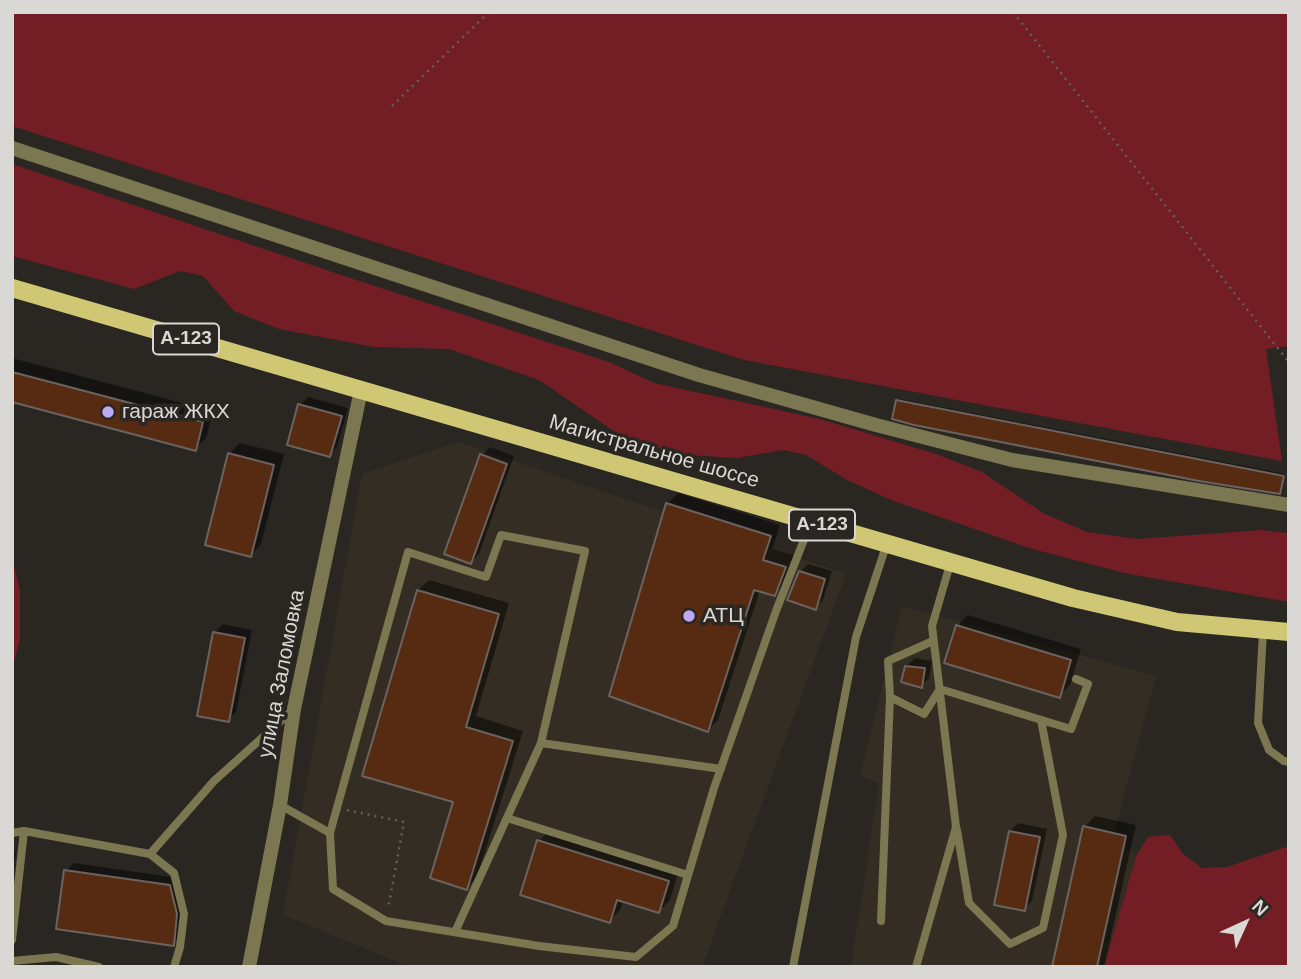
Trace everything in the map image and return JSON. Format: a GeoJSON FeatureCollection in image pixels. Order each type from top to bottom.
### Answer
{"type":"FeatureCollection","features":[{"type":"Feature","properties":{"kind":"main road","name":"Магистральное шоссе"},"geometry":{"type":"LineString","coordinates":[[12,288],[1073,598],[1177,622],[1289,632]]}},
{"type":"Feature","properties":{"kind":"street"},"geometry":{"type":"LineString","coordinates":[[12,148],[699,375],[838,415],[1012,460],[1289,505]]}},
{"type":"Feature","properties":{"kind":"street","name":"улица Заломовка"},"geometry":{"type":"LineString","coordinates":[[249,967],[281,805],[294,709],[360,390]]}},
{"type":"Feature","properties":{"kind":"lane"},"geometry":{"type":"LineString","coordinates":[[455,932],[541,743],[585,551],[502,535],[486,577],[408,552],[330,833],[333,889],[386,921],[455,932],[636,957],[673,926],[721,769],[776,611],[811,522]]}},
{"type":"Feature","properties":{"kind":"lane"},"geometry":{"type":"LineString","coordinates":[[793,967],[856,637],[887,543]]}},
{"type":"Feature","properties":{"kind":"lane"},"geometry":{"type":"LineString","coordinates":[[951,561],[932,626],[956,827],[970,903],[1010,944],[1043,928],[1063,835],[1041,720]]}},
{"type":"Feature","properties":{"kind":"lane"},"geometry":{"type":"LineString","coordinates":[[1263,631],[1258,723],[1269,750],[1289,762]]}},
{"type":"Feature","properties":{"kind":"lane"},"geometry":{"type":"LineString","coordinates":[[881,921],[890,697],[888,662],[933,641]]}},
{"type":"Feature","properties":{"kind":"lane"},"geometry":{"type":"LineString","coordinates":[[940,689],[1071,729],[1088,684],[1076,679]]}},
{"type":"Feature","properties":{"kind":"lane"},"geometry":{"type":"LineString","coordinates":[[890,697],[925,714],[940,689]]}},
{"type":"Feature","properties":{"kind":"lane"},"geometry":{"type":"LineString","coordinates":[[150,854],[214,780],[294,709]]}},
{"type":"Feature","properties":{"kind":"lane"},"geometry":{"type":"LineString","coordinates":[[541,743],[721,769]]}},
{"type":"Feature","properties":{"kind":"lane"},"geometry":{"type":"LineString","coordinates":[[281,805],[330,833]]}},
{"type":"Feature","properties":{"kind":"lane"},"geometry":{"type":"LineString","coordinates":[[507,818],[688,875]]}},
{"type":"Feature","properties":{"kind":"lane"},"geometry":{"type":"LineString","coordinates":[[916,967],[956,827]]}},
{"type":"Feature","properties":{"kind":"lane"},"geometry":{"type":"LineString","coordinates":[[12,940],[24,831]]}},
{"type":"Feature","properties":{"kind":"lane"},"geometry":{"type":"LineString","coordinates":[[12,833],[24,831],[150,854],[174,873],[184,914],[180,947],[174,967]]}},
{"type":"Feature","properties":{"kind":"lane"},"geometry":{"type":"LineString","coordinates":[[12,961],[56,957],[99,967]]}},
{"type":"Feature","properties":{"kind":"path"},"geometry":{"type":"LineString","coordinates":[[392,106],[489,12]]}},
{"type":"Feature","properties":{"kind":"path"},"geometry":{"type":"LineString","coordinates":[[1013,12],[1287,360],[1289,366]]}},
{"type":"Feature","properties":{"kind":"path"},"geometry":{"type":"LineString","coordinates":[[336,808],[404,822],[386,921]]}},
{"type":"Feature","properties":{"kind":"shaded area"},"geometry":{"type":"Polygon","coordinates":[[[12,12],[1289,12],[1289,346],[1266,349],[1282,461],[744,360],[12,126],[12,12]]]}},
{"type":"Feature","properties":{"kind":"shaded area"},"geometry":{"type":"Polygon","coordinates":[[[12,164],[609,362],[654,383],[820,419],[936,454],[982,472],[1043,513],[1087,532],[1137,539],[1262,530],[1287,533],[1289,602],[1124,573],[1029,548],[891,500],[847,480],[806,455],[783,450],[737,458],[688,455],[639,443],[618,434],[539,380],[449,349],[374,347],[279,329],[234,311],[203,276],[180,271],[134,289],[12,256],[12,164]]]}},
{"type":"Feature","properties":{"kind":"shaded area"},"geometry":{"type":"Polygon","coordinates":[[[458,442],[846,574],[702,967],[410,967],[283,915],[362,474],[458,442]]]}},
{"type":"Feature","properties":{"kind":"shaded area"},"geometry":{"type":"Polygon","coordinates":[[[12,558],[20,591],[20,639],[12,670],[12,558]]]}},
{"type":"Feature","properties":{"kind":"shaded area"},"geometry":{"type":"Polygon","coordinates":[[[902,606],[1156,676],[1114,833],[1136,856],[1104,967],[851,967],[879,783],[860,775],[902,606]]]}},
{"type":"Feature","properties":{"kind":"shaded area"},"geometry":{"type":"Polygon","coordinates":[[[1170,835],[1183,854],[1202,868],[1227,867],[1289,846],[1289,967],[1104,967],[1136,856],[1148,837],[1170,835]]]}},
{"type":"Feature","properties":{"kind":"building","name":"гараж ЖКХ"},"geometry":{"type":"Polygon","coordinates":[[[12,372],[203,422],[196,451],[12,402],[12,372]]]}},
{"type":"Feature","properties":{"kind":"building"},"geometry":{"type":"Polygon","coordinates":[[[896,400],[1284,476],[1280,494],[1199,481],[914,425],[892,419],[896,400]]]}},
{"type":"Feature","properties":{"kind":"building"},"geometry":{"type":"Polygon","coordinates":[[[298,404],[342,416],[330,457],[287,445],[298,404]]]}},
{"type":"Feature","properties":{"kind":"building"},"geometry":{"type":"Polygon","coordinates":[[[228,453],[274,465],[251,557],[205,545],[228,453]]]}},
{"type":"Feature","properties":{"kind":"building"},"geometry":{"type":"Polygon","coordinates":[[[480,454],[507,464],[471,564],[444,554],[480,454]]]}},
{"type":"Feature","properties":{"kind":"building","name":"АТЦ"},"geometry":{"type":"Polygon","coordinates":[[[666,503],[771,536],[763,560],[786,567],[775,596],[754,590],[708,732],[609,696],[666,503]]]}},
{"type":"Feature","properties":{"kind":"building"},"geometry":{"type":"Polygon","coordinates":[[[799,571],[825,579],[816,610],[787,600],[799,571]]]}},
{"type":"Feature","properties":{"kind":"building"},"geometry":{"type":"Polygon","coordinates":[[[417,590],[499,614],[466,727],[513,741],[467,890],[430,878],[453,802],[362,776],[417,590]]]}},
{"type":"Feature","properties":{"kind":"building"},"geometry":{"type":"Polygon","coordinates":[[[956,625],[1071,660],[1060,698],[944,663],[956,625]]]}},
{"type":"Feature","properties":{"kind":"building"},"geometry":{"type":"Polygon","coordinates":[[[213,632],[245,638],[229,722],[197,716],[213,632]]]}},
{"type":"Feature","properties":{"kind":"building"},"geometry":{"type":"Polygon","coordinates":[[[905,666],[925,668],[922,688],[901,682],[905,666]]]}},
{"type":"Feature","properties":{"kind":"building"},"geometry":{"type":"Polygon","coordinates":[[[1083,826],[1126,836],[1097,967],[1052,967],[1083,826]]]}},
{"type":"Feature","properties":{"kind":"building"},"geometry":{"type":"Polygon","coordinates":[[[1009,831],[1040,837],[1025,911],[994,905],[1009,831]]]}},
{"type":"Feature","properties":{"kind":"building"},"geometry":{"type":"Polygon","coordinates":[[[537,840],[669,881],[659,913],[617,900],[610,923],[520,895],[537,840]]]}},
{"type":"Feature","properties":{"kind":"building"},"geometry":{"type":"Polygon","coordinates":[[[64,870],[170,885],[177,914],[174,946],[56,929],[64,870]]]}},
{"type":"Feature","properties":{"kind":"place","name":"гараж ЖКХ"},"geometry":{"type":"Point","coordinates":[108,412]}},
{"type":"Feature","properties":{"kind":"place","name":"АТЦ"},"geometry":{"type":"Point","coordinates":[689,616]}}]}
